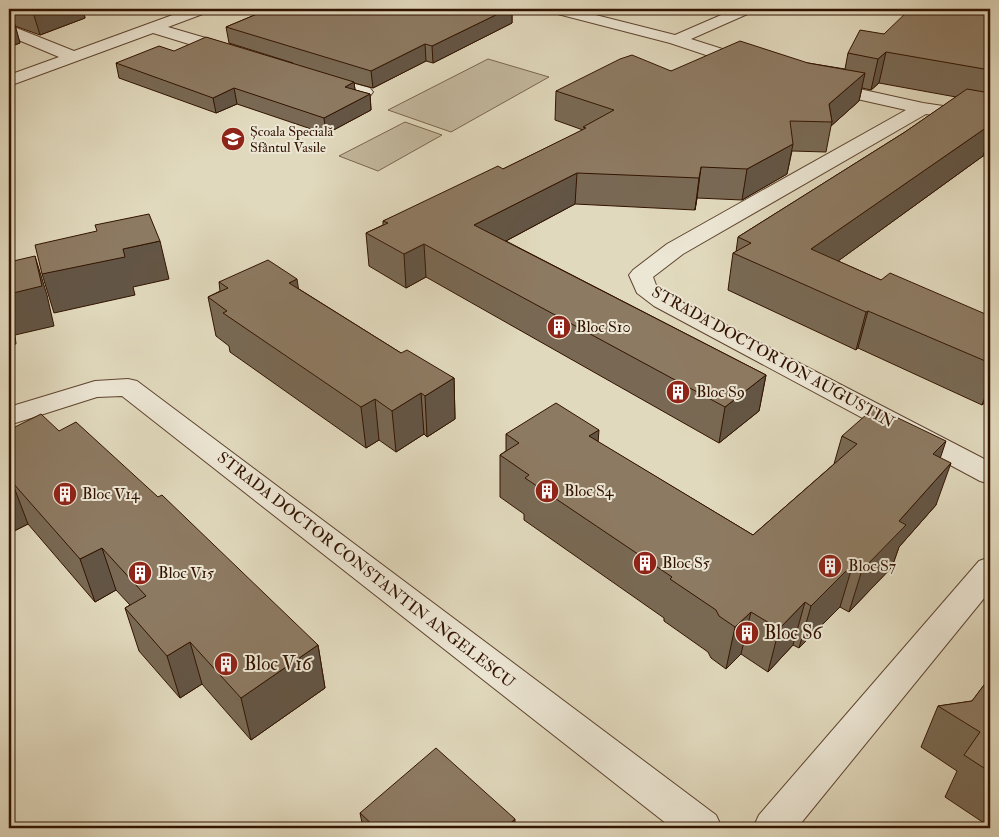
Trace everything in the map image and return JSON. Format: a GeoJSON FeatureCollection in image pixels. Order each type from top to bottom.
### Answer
{"type":"FeatureCollection","features":[{"type":"Feature","properties":{"kind":"street"},"geometry":{"type":"LineString","coordinates":[[9,81],[203,9]]}},
{"type":"Feature","properties":{"kind":"street"},"geometry":{"type":"LineString","coordinates":[[555,9],[676,40],[767,70]]}},
{"type":"Feature","properties":{"kind":"street"},"geometry":{"type":"LineString","coordinates":[[676,40],[746,9]]}},
{"type":"Feature","properties":{"kind":"street"},"geometry":{"type":"LineString","coordinates":[[154,28],[245,56]]}},
{"type":"Feature","properties":{"kind":"street"},"geometry":{"type":"LineString","coordinates":[[9,30],[74,58]]}},
{"type":"Feature","properties":{"kind":"street"},"geometry":{"type":"LineString","coordinates":[[300,72],[364,92]]}},
{"type":"Feature","properties":{"kind":"street"},"geometry":{"type":"LineString","coordinates":[[804,80],[923,108],[990,119]]}},
{"type":"Feature","properties":{"kind":"street","name":"STRADA DOCTOR ION AUGUSTIN"},"geometry":{"type":"LineString","coordinates":[[923,108],[675,249],[641,275],[645,288],[662,301],[990,474]]}},
{"type":"Feature","properties":{"kind":"street","name":"STRADA DOCTOR CONSTANTIN ANGELESCU"},"geometry":{"type":"LineString","coordinates":[[9,416],[95,389],[128,386],[702,828]]}},
{"type":"Feature","properties":{"kind":"street"},"geometry":{"type":"LineString","coordinates":[[773,828],[990,569]]}},
{"type":"Feature","properties":{"kind":"shaded area"},"geometry":{"type":"Polygon","coordinates":[[[488,59],[549,77],[451,132],[388,110],[488,59]]]}},
{"type":"Feature","properties":{"kind":"shaded area"},"geometry":{"type":"Polygon","coordinates":[[[405,122],[442,135],[378,171],[339,156],[405,122]]]}},
{"type":"Feature","properties":{"kind":"building"},"geometry":{"type":"Polygon","coordinates":[[[269,9],[508,9],[432,46],[425,44],[371,71],[226,27],[269,9]]]}},
{"type":"Feature","properties":{"kind":"building"},"geometry":{"type":"Polygon","coordinates":[[[910,9],[990,9],[990,70],[886,52],[878,59],[848,53],[860,30],[884,34],[910,9]]]}},
{"type":"Feature","properties":{"kind":"building"},"geometry":{"type":"Polygon","coordinates":[[[206,37],[354,82],[345,87],[370,94],[324,118],[234,88],[213,98],[116,63],[159,46],[174,51],[206,37]]]}},
{"type":"Feature","properties":{"kind":"building"},"geometry":{"type":"Polygon","coordinates":[[[740,41],[808,63],[865,73],[829,104],[832,122],[790,121],[793,144],[747,169],[701,167],[699,178],[577,173],[474,225],[766,375],[725,407],[424,244],[404,254],[366,233],[388,223],[383,221],[498,166],[503,169],[586,128],[583,127],[614,110],[556,91],[620,59],[632,55],[671,71],[740,41]]]}},
{"type":"Feature","properties":{"kind":"building"},"geometry":{"type":"Polygon","coordinates":[[[967,89],[990,93],[990,125],[811,249],[881,280],[890,273],[990,316],[990,363],[868,311],[866,312],[733,253],[751,243],[738,237],[905,132],[967,89]]]}},
{"type":"Feature","properties":{"kind":"building"},"geometry":{"type":"Polygon","coordinates":[[[149,214],[160,241],[123,249],[125,257],[42,274],[35,245],[97,231],[95,225],[149,214]]]}},
{"type":"Feature","properties":{"kind":"building"},"geometry":{"type":"Polygon","coordinates":[[[35,256],[42,286],[9,294],[9,262],[35,256]]]}},
{"type":"Feature","properties":{"kind":"building"},"geometry":{"type":"Polygon","coordinates":[[[268,260],[297,279],[289,283],[401,353],[407,350],[454,378],[425,396],[421,393],[392,411],[375,399],[361,407],[223,313],[227,311],[208,297],[228,288],[219,282],[268,260]]]}},
{"type":"Feature","properties":{"kind":"building"},"geometry":{"type":"Polygon","coordinates":[[[556,403],[599,430],[589,436],[753,535],[857,444],[842,436],[875,407],[946,441],[933,454],[951,463],[899,521],[906,525],[862,570],[853,564],[811,606],[805,602],[779,629],[751,612],[735,627],[719,616],[716,610],[670,579],[672,577],[525,478],[529,475],[500,455],[519,443],[506,434],[556,403]]]}},
{"type":"Feature","properties":{"kind":"building"},"geometry":{"type":"Polygon","coordinates":[[[41,414],[59,431],[76,422],[158,497],[162,495],[318,645],[241,698],[190,642],[167,656],[125,608],[146,596],[102,548],[80,559],[12,482],[9,484],[9,430],[41,414]]]}},
{"type":"Feature","properties":{"kind":"building"},"geometry":{"type":"Polygon","coordinates":[[[990,677],[990,772],[964,755],[980,732],[938,706],[972,701],[990,677]]]}},
{"type":"Feature","properties":{"kind":"building"},"geometry":{"type":"Polygon","coordinates":[[[436,748],[515,819],[505,828],[376,828],[360,813],[436,748]]]}},
{"type":"Feature","properties":{"kind":"place","name":"Școala Specială Sfântul Vasile"},"geometry":{"type":"Point","coordinates":[233,139]}},
{"type":"Feature","properties":{"kind":"place","name":"Bloc S10"},"geometry":{"type":"Point","coordinates":[559,327]}},
{"type":"Feature","properties":{"kind":"place","name":"Bloc S9"},"geometry":{"type":"Point","coordinates":[678,392]}},
{"type":"Feature","properties":{"kind":"place","name":"Bloc S4"},"geometry":{"type":"Point","coordinates":[547,491]}},
{"type":"Feature","properties":{"kind":"place","name":"Bloc V14"},"geometry":{"type":"Point","coordinates":[65,494]}},
{"type":"Feature","properties":{"kind":"place","name":"Bloc S5"},"geometry":{"type":"Point","coordinates":[645,563]}},
{"type":"Feature","properties":{"kind":"place","name":"Bloc S7"},"geometry":{"type":"Point","coordinates":[830,566]}},
{"type":"Feature","properties":{"kind":"place","name":"Bloc V15"},"geometry":{"type":"Point","coordinates":[140,573]}},
{"type":"Feature","properties":{"kind":"place","name":"Bloc S6"},"geometry":{"type":"Point","coordinates":[747,633]}},
{"type":"Feature","properties":{"kind":"place","name":"Bloc V16"},"geometry":{"type":"Point","coordinates":[226,664]}}]}
